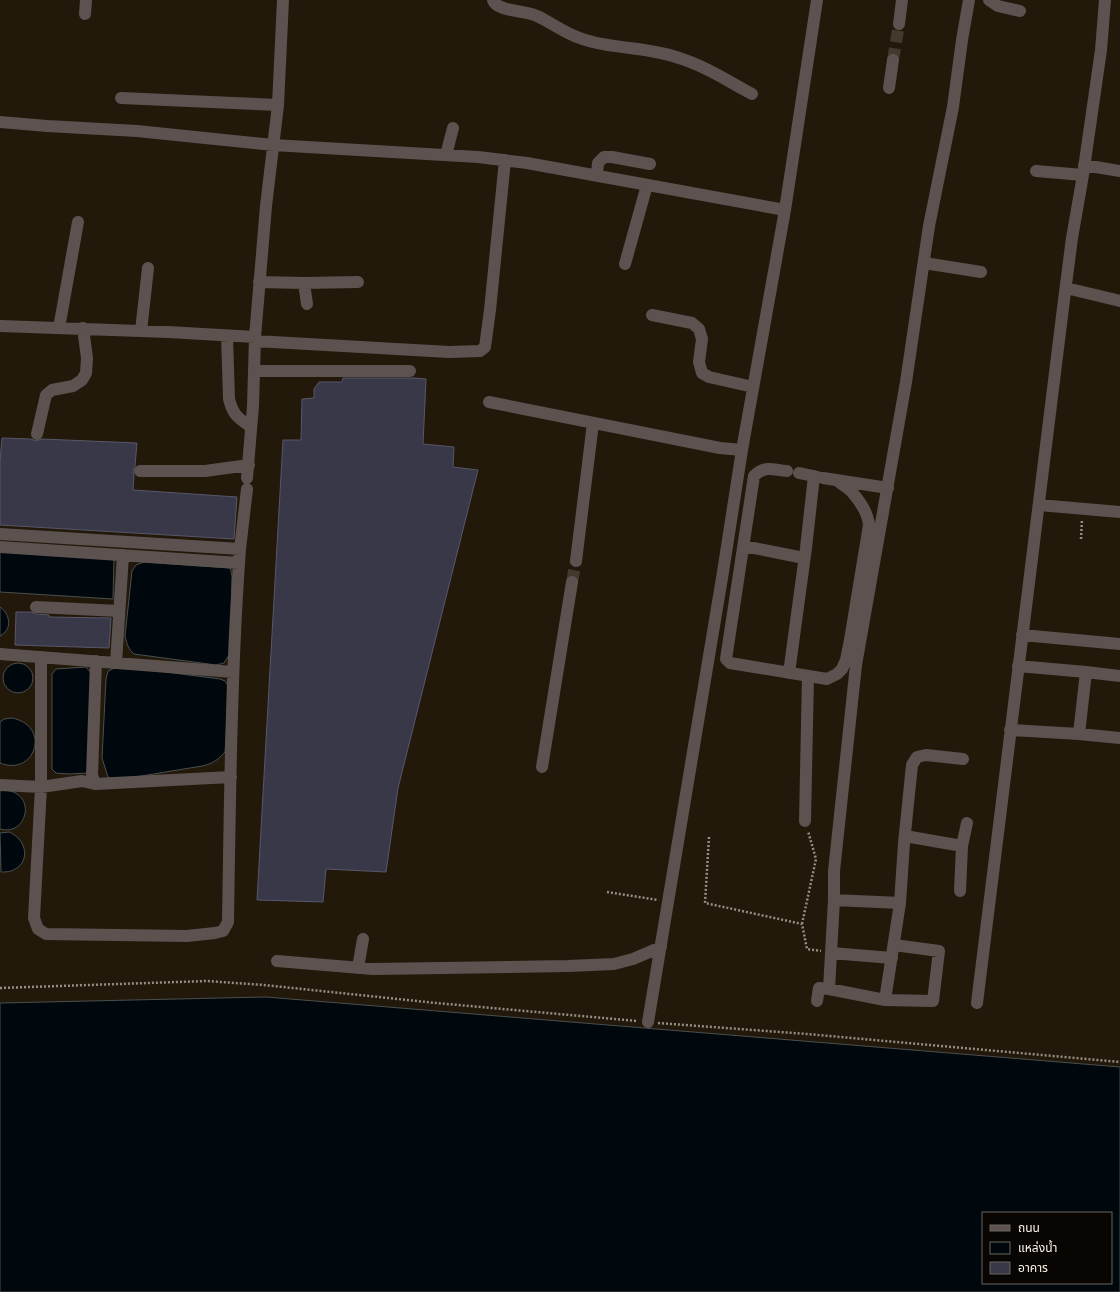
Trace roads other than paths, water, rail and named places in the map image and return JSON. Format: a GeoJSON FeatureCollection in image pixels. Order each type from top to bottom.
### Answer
{"type":"FeatureCollection","features":[{"type":"Feature","properties":{"kind":"street"},"geometry":{"type":"LineString","coordinates":[[85,14],[86,0]]}},
{"type":"Feature","properties":{"kind":"street"},"geometry":{"type":"LineString","coordinates":[[41,657],[41,787],[34,918],[38,929],[46,934],[187,936],[223,931],[228,922],[233,672],[239,563],[249,465],[259,282],[278,105],[283,0]]}},
{"type":"Feature","properties":{"kind":"street"},"geometry":{"type":"LineString","coordinates":[[493,0],[494,4],[500,8],[517,10],[536,16],[575,37],[603,45],[678,57],[709,70],[752,94]]}},
{"type":"Feature","properties":{"kind":"street"},"geometry":{"type":"LineString","coordinates":[[648,1018],[669,901],[742,450],[785,210],[817,0]]}},
{"type":"Feature","properties":{"kind":"street"},"geometry":{"type":"LineString","coordinates":[[899,24],[902,0]]}},
{"type":"Feature","properties":{"kind":"street"},"geometry":{"type":"LineString","coordinates":[[829,989],[834,900],[834,871],[856,665],[906,382],[930,226],[953,107],[969,0]]}},
{"type":"Feature","properties":{"kind":"street"},"geometry":{"type":"LineString","coordinates":[[989,0],[998,6],[1020,11]]}},
{"type":"Feature","properties":{"kind":"street"},"geometry":{"type":"LineString","coordinates":[[977,1003],[1072,238],[1084,170],[1101,50],[1105,0]]}},
{"type":"Feature","properties":{"kind":"street"},"geometry":{"type":"LineString","coordinates":[[889,88],[893,60]]}},
{"type":"Feature","properties":{"kind":"street"},"geometry":{"type":"LineString","coordinates":[[120,98],[278,105]]}},
{"type":"Feature","properties":{"kind":"street"},"geometry":{"type":"LineString","coordinates":[[0,122],[137,131],[273,145],[478,157],[505,160],[597,175],[785,210]]}},
{"type":"Feature","properties":{"kind":"street"},"geometry":{"type":"LineString","coordinates":[[446,155],[453,128]]}},
{"type":"Feature","properties":{"kind":"street"},"geometry":{"type":"LineString","coordinates":[[597,175],[598,163],[604,157],[612,157],[650,164]]}},
{"type":"Feature","properties":{"kind":"street"},"geometry":{"type":"LineString","coordinates":[[0,326],[141,330],[450,352],[480,352],[485,347],[490,310],[505,160]]}},
{"type":"Feature","properties":{"kind":"street"},"geometry":{"type":"LineString","coordinates":[[1036,172],[1084,170],[1120,171]]}},
{"type":"Feature","properties":{"kind":"street"},"geometry":{"type":"LineString","coordinates":[[625,264],[647,185]]}},
{"type":"Feature","properties":{"kind":"street"},"geometry":{"type":"LineString","coordinates":[[59,328],[78,222]]}},
{"type":"Feature","properties":{"kind":"street"},"geometry":{"type":"LineString","coordinates":[[924,263],[981,272]]}},
{"type":"Feature","properties":{"kind":"street"},"geometry":{"type":"LineString","coordinates":[[141,330],[148,268]]}},
{"type":"Feature","properties":{"kind":"street"},"geometry":{"type":"LineString","coordinates":[[259,282],[358,282]]}},
{"type":"Feature","properties":{"kind":"street"},"geometry":{"type":"LineString","coordinates":[[304,283],[307,304]]}},
{"type":"Feature","properties":{"kind":"street"},"geometry":{"type":"LineString","coordinates":[[1066,288],[1120,301]]}},
{"type":"Feature","properties":{"kind":"street"},"geometry":{"type":"LineString","coordinates":[[652,315],[692,323],[699,329],[702,339],[698,362],[702,373],[709,378],[753,387]]}},
{"type":"Feature","properties":{"kind":"street"},"geometry":{"type":"LineString","coordinates":[[37,434],[46,395],[52,390],[73,386],[82,380],[86,373],[87,358],[83,328]]}},
{"type":"Feature","properties":{"kind":"street"},"geometry":{"type":"LineString","coordinates":[[227,336],[229,399],[231,408],[237,417],[251,427]]}},
{"type":"Feature","properties":{"kind":"street"},"geometry":{"type":"LineString","coordinates":[[254,371],[410,371]]}},
{"type":"Feature","properties":{"kind":"street"},"geometry":{"type":"LineString","coordinates":[[489,402],[720,448],[742,450]]}},
{"type":"Feature","properties":{"kind":"street"},"geometry":{"type":"LineString","coordinates":[[576,561],[593,423]]}},
{"type":"Feature","properties":{"kind":"street"},"geometry":{"type":"LineString","coordinates":[[140,470],[205,471],[249,465]]}},
{"type":"Feature","properties":{"kind":"street"},"geometry":{"type":"LineString","coordinates":[[838,481],[851,492],[869,517],[869,525],[850,640],[846,660],[842,669],[837,674],[827,679],[730,663],[726,660],[754,476],[764,468],[888,488]]}},
{"type":"Feature","properties":{"kind":"street"},"geometry":{"type":"LineString","coordinates":[[789,673],[804,558],[818,477]]}},
{"type":"Feature","properties":{"kind":"street"},"geometry":{"type":"LineString","coordinates":[[1038,505],[1120,512]]}},
{"type":"Feature","properties":{"kind":"street"},"geometry":{"type":"LineString","coordinates":[[0,534],[240,549]]}},
{"type":"Feature","properties":{"kind":"street"},"geometry":{"type":"LineString","coordinates":[[744,546],[804,558]]}},
{"type":"Feature","properties":{"kind":"street"},"geometry":{"type":"LineString","coordinates":[[0,547],[239,563]]}},
{"type":"Feature","properties":{"kind":"street"},"geometry":{"type":"LineString","coordinates":[[116,663],[123,555]]}},
{"type":"Feature","properties":{"kind":"street"},"geometry":{"type":"LineString","coordinates":[[542,767],[572,582]]}},
{"type":"Feature","properties":{"kind":"street"},"geometry":{"type":"LineString","coordinates":[[36,607],[119,611]]}},
{"type":"Feature","properties":{"kind":"street"},"geometry":{"type":"LineString","coordinates":[[1022,635],[1120,644]]}},
{"type":"Feature","properties":{"kind":"street"},"geometry":{"type":"LineString","coordinates":[[0,654],[233,672]]}},
{"type":"Feature","properties":{"kind":"street"},"geometry":{"type":"LineString","coordinates":[[95,784],[92,775],[96,661]]}},
{"type":"Feature","properties":{"kind":"street"},"geometry":{"type":"LineString","coordinates":[[1018,666],[1120,676]]}},
{"type":"Feature","properties":{"kind":"street"},"geometry":{"type":"LineString","coordinates":[[1079,734],[1086,672]]}},
{"type":"Feature","properties":{"kind":"street"},"geometry":{"type":"LineString","coordinates":[[805,821],[808,676]]}},
{"type":"Feature","properties":{"kind":"street"},"geometry":{"type":"LineString","coordinates":[[1010,730],[1120,738]]}},
{"type":"Feature","properties":{"kind":"street"},"geometry":{"type":"LineString","coordinates":[[885,1000],[900,903],[912,765],[917,757],[926,755],[963,759]]}},
{"type":"Feature","properties":{"kind":"street"},"geometry":{"type":"LineString","coordinates":[[0,785],[41,787],[82,781],[95,784],[231,777]]}},
{"type":"Feature","properties":{"kind":"street"},"geometry":{"type":"LineString","coordinates":[[960,891],[962,846],[967,823]]}},
{"type":"Feature","properties":{"kind":"street"},"geometry":{"type":"LineString","coordinates":[[905,836],[962,846]]}},
{"type":"Feature","properties":{"kind":"street"},"geometry":{"type":"LineString","coordinates":[[834,900],[900,903]]}},
{"type":"Feature","properties":{"kind":"street"},"geometry":{"type":"LineString","coordinates":[[358,968],[363,939]]}},
{"type":"Feature","properties":{"kind":"street"},"geometry":{"type":"LineString","coordinates":[[818,1002],[819,988],[885,1000],[933,1001],[939,951],[894,945]]}},
{"type":"Feature","properties":{"kind":"street"},"geometry":{"type":"LineString","coordinates":[[277,961],[373,970],[568,966],[614,964],[633,959],[661,947]]}},
{"type":"Feature","properties":{"kind":"street"},"geometry":{"type":"LineString","coordinates":[[831,953],[892,958]]}},
{"type":"Feature","properties":{"kind":"water"},"geometry":{"type":"Polygon","coordinates":[[[0,549],[114,557],[113,599],[0,592],[0,549]]]}},
{"type":"Feature","properties":{"kind":"water"},"geometry":{"type":"Polygon","coordinates":[[[144,562],[230,568],[232,576],[231,652],[224,663],[216,665],[134,654],[130,650],[125,636],[132,571],[136,565],[144,562]]]}},
{"type":"Feature","properties":{"kind":"water"},"geometry":{"type":"Polygon","coordinates":[[[0,607],[8,617],[9,622],[7,630],[0,636],[0,607]]]}},
{"type":"Feature","properties":{"kind":"water"},"geometry":{"type":"Polygon","coordinates":[[[18,663],[29,667],[33,678],[29,689],[18,693],[7,689],[3,678],[7,667],[18,663]]]}},
{"type":"Feature","properties":{"kind":"water"},"geometry":{"type":"Polygon","coordinates":[[[86,667],[92,674],[88,773],[56,773],[52,769],[52,674],[56,669],[86,667]]]}},
{"type":"Feature","properties":{"kind":"water"},"geometry":{"type":"Polygon","coordinates":[[[117,667],[220,679],[225,681],[229,687],[225,752],[215,761],[202,766],[117,780],[108,777],[102,758],[106,679],[108,671],[117,667]]]}},
{"type":"Feature","properties":{"kind":"water"},"geometry":{"type":"Polygon","coordinates":[[[12,718],[24,723],[32,730],[35,739],[34,749],[30,757],[22,763],[12,765],[0,763],[0,722],[4,719],[12,718]]]}},
{"type":"Feature","properties":{"kind":"water"},"geometry":{"type":"Polygon","coordinates":[[[3,790],[14,792],[21,798],[25,805],[25,813],[22,820],[17,826],[10,830],[0,829],[0,791],[3,790]]]}},
{"type":"Feature","properties":{"kind":"water"},"geometry":{"type":"Polygon","coordinates":[[[9,832],[20,840],[25,852],[24,858],[22,863],[17,868],[10,871],[1,872],[0,833],[9,832]]]}},
{"type":"Feature","properties":{"kind":"water"},"geometry":{"type":"Polygon","coordinates":[[[266,997],[1120,1067],[1120,1292],[0,1292],[0,1003],[266,997]]]}},
{"type":"Feature","properties":{"kind":"tunnel"},"geometry":{"type":"LineString","coordinates":[[893,60],[899,24]]}},
{"type":"Feature","properties":{"kind":"tunnel"},"geometry":{"type":"LineString","coordinates":[[572,582],[576,561]]}}]}
